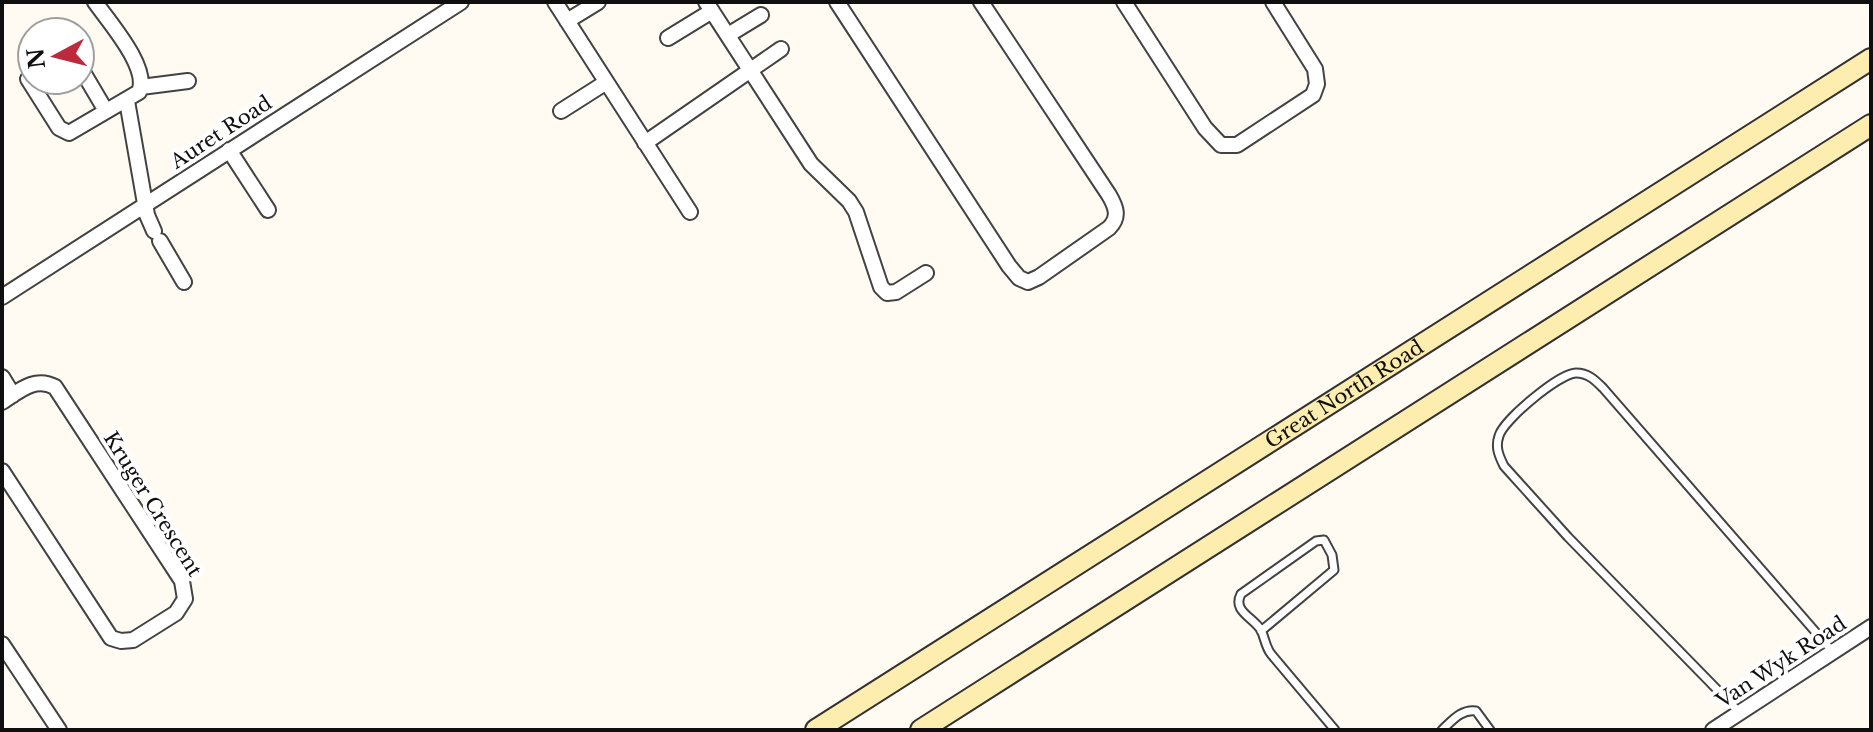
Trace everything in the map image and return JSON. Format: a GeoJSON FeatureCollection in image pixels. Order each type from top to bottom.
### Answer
{"type":"FeatureCollection","features":[{"type":"Feature","properties":{"kind":"main road","name":"Great North Road"},"geometry":{"type":"LineString","coordinates":[[816,730],[1871,59]]}},
{"type":"Feature","properties":{"kind":"main road"},"geometry":{"type":"LineString","coordinates":[[921,730],[1871,125]]}},
{"type":"Feature","properties":{"kind":"street"},"geometry":{"type":"LineString","coordinates":[[39,96],[62,131],[73,132],[135,96],[141,87],[137,64],[95,2]]}},
{"type":"Feature","properties":{"kind":"street","name":"Auret Road"},"geometry":{"type":"LineString","coordinates":[[2,297],[461,2]]}},
{"type":"Feature","properties":{"kind":"street"},"geometry":{"type":"LineString","coordinates":[[555,2],[690,212]]}},
{"type":"Feature","properties":{"kind":"street"},"geometry":{"type":"LineString","coordinates":[[837,2],[1009,266],[1019,278],[1028,282],[1109,228],[1116,219],[1116,212],[1109,195],[981,2]]}},
{"type":"Feature","properties":{"kind":"street"},"geometry":{"type":"LineString","coordinates":[[1124,2],[1205,128],[1216,142],[1226,146],[1244,143],[1307,101],[1316,90],[1315,69],[1273,2]]}},
{"type":"Feature","properties":{"kind":"street"},"geometry":{"type":"LineString","coordinates":[[567,21],[595,3]]}},
{"type":"Feature","properties":{"kind":"street"},"geometry":{"type":"LineString","coordinates":[[668,38],[709,6],[811,164],[849,201],[856,212],[881,287],[887,293],[896,292],[926,273]]}},
{"type":"Feature","properties":{"kind":"street"},"geometry":{"type":"LineString","coordinates":[[728,35],[761,15]]}},
{"type":"Feature","properties":{"kind":"street"},"geometry":{"type":"LineString","coordinates":[[645,143],[781,49]]}},
{"type":"Feature","properties":{"kind":"street"},"geometry":{"type":"LineString","coordinates":[[141,87],[188,81]]}},
{"type":"Feature","properties":{"kind":"street"},"geometry":{"type":"LineString","coordinates":[[561,111],[605,83]]}},
{"type":"Feature","properties":{"kind":"street"},"geometry":{"type":"LineString","coordinates":[[96,94],[106,111]]}},
{"type":"Feature","properties":{"kind":"street"},"geometry":{"type":"LineString","coordinates":[[127,101],[149,223],[184,282]]}},
{"type":"Feature","properties":{"kind":"street"},"geometry":{"type":"LineString","coordinates":[[229,150],[268,210]]}},
{"type":"Feature","properties":{"kind":"street","name":"Kruger Crescent"},"geometry":{"type":"LineString","coordinates":[[2,377],[8,398],[36,383],[55,387],[180,577],[185,592],[180,610],[133,640],[111,638],[2,471]]}},
{"type":"Feature","properties":{"kind":"street","name":"Van Wyk Road"},"geometry":{"type":"LineString","coordinates":[[1713,730],[1871,627]]}},
{"type":"Feature","properties":{"kind":"street"},"geometry":{"type":"LineString","coordinates":[[2,644],[59,730]]}},
{"type":"Feature","properties":{"kind":"lane"},"geometry":{"type":"LineString","coordinates":[[1740,713],[1568,537],[1504,466],[1498,455],[1497,444],[1504,425],[1559,378],[1571,373],[1592,377],[1833,652]]}},
{"type":"Feature","properties":{"kind":"lane"},"geometry":{"type":"LineString","coordinates":[[1261,631],[1334,570],[1332,555],[1324,540],[1316,541],[1241,594],[1238,600],[1239,607],[1261,631],[1263,643],[1271,654],[1335,730]]}},
{"type":"Feature","properties":{"kind":"lane"},"geometry":{"type":"LineString","coordinates":[[1442,730],[1464,711],[1470,710],[1476,711],[1490,730]]}}]}
